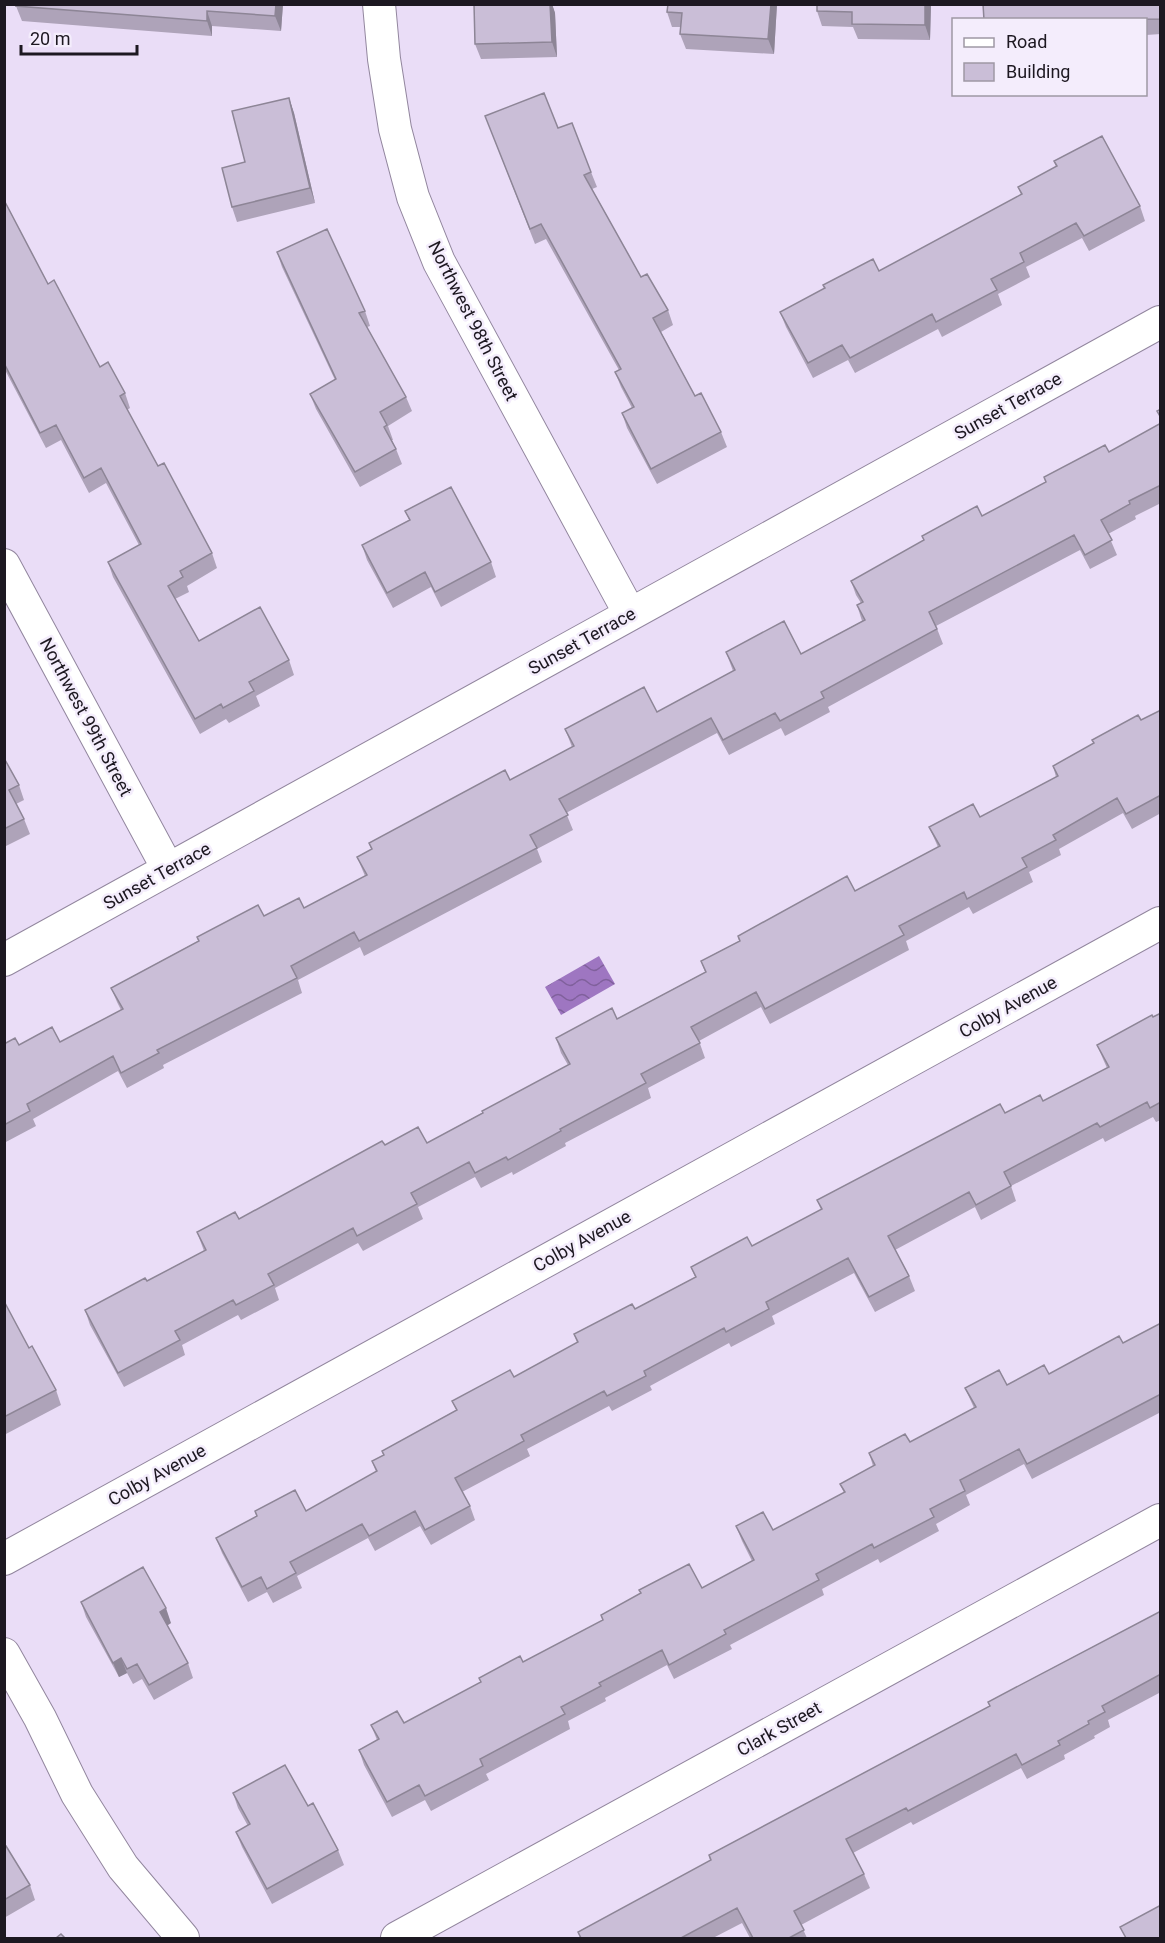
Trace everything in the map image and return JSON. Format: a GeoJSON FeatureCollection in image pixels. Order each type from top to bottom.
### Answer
{"type":"FeatureCollection","features":[{"type":"Feature","properties":{"kind":"street","name":"Northwest 98th Street"},"geometry":{"type":"LineString","coordinates":[[379,4],[384,59],[395,129],[413,197],[439,262],[630,614]]}},
{"type":"Feature","properties":{"kind":"street","name":"Sunset Terrace"},"geometry":{"type":"LineString","coordinates":[[4,960],[1161,322]]}},
{"type":"Feature","properties":{"kind":"street","name":"Northwest 99th Street"},"geometry":{"type":"LineString","coordinates":[[4,565],[168,869]]}},
{"type":"Feature","properties":{"kind":"street","name":"Colby Avenue"},"geometry":{"type":"LineString","coordinates":[[4,1559],[1161,923]]}},
{"type":"Feature","properties":{"kind":"street","name":"Clark Street"},"geometry":{"type":"LineString","coordinates":[[397,1938],[1161,1520]]}},
{"type":"Feature","properties":{"kind":"street"},"geometry":{"type":"LineString","coordinates":[[4,1654],[40,1718],[83,1803],[123,1867],[183,1938]]}},
{"type":"Feature","properties":{"kind":"water"},"geometry":{"type":"Polygon","coordinates":[[[599,956],[615,984],[561,1015],[545,987],[599,956]]]}},
{"type":"Feature","properties":{"kind":"building"},"geometry":{"type":"Polygon","coordinates":[[[17,4],[276,4],[275,16],[207,11],[207,21],[16,6],[17,4]]]}},
{"type":"Feature","properties":{"kind":"building"},"geometry":{"type":"Polygon","coordinates":[[[474,4],[550,4],[552,42],[475,44],[474,4]]]}},
{"type":"Feature","properties":{"kind":"building"},"geometry":{"type":"Polygon","coordinates":[[[668,4],[771,4],[768,39],[680,34],[682,13],[667,12],[668,4]]]}},
{"type":"Feature","properties":{"kind":"building"},"geometry":{"type":"Polygon","coordinates":[[[817,4],[925,4],[925,25],[852,24],[852,12],[817,11],[817,4]]]}},
{"type":"Feature","properties":{"kind":"building"},"geometry":{"type":"Polygon","coordinates":[[[983,4],[1161,4],[1161,19],[984,18],[983,4]]]}},
{"type":"Feature","properties":{"kind":"building"},"geometry":{"type":"Polygon","coordinates":[[[544,93],[558,128],[572,123],[591,172],[584,175],[641,277],[647,274],[668,310],[653,318],[695,396],[701,393],[721,432],[651,469],[622,413],[634,407],[615,372],[621,369],[541,224],[530,229],[485,116],[544,93]]]}},
{"type":"Feature","properties":{"kind":"building"},"geometry":{"type":"Polygon","coordinates":[[[289,98],[310,188],[232,207],[222,168],[245,162],[232,111],[289,98]]]}},
{"type":"Feature","properties":{"kind":"building"},"geometry":{"type":"Polygon","coordinates":[[[1102,136],[1140,206],[1084,236],[1076,223],[1020,253],[1024,262],[991,279],[997,290],[936,322],[932,314],[850,358],[842,345],[808,363],[780,312],[825,288],[823,285],[873,259],[879,271],[1022,194],[1018,187],[1057,166],[1054,161],[1102,136]]]}},
{"type":"Feature","properties":{"kind":"building"},"geometry":{"type":"Polygon","coordinates":[[[4,200],[48,284],[54,280],[100,367],[108,362],[125,393],[120,396],[158,466],[164,463],[212,553],[180,571],[183,577],[168,586],[199,641],[260,607],[289,660],[249,682],[254,691],[223,708],[221,704],[195,719],[108,562],[141,544],[101,468],[84,478],[56,425],[40,433],[4,363],[4,200]]]}},
{"type":"Feature","properties":{"kind":"building"},"geometry":{"type":"Polygon","coordinates":[[[327,229],[365,311],[359,313],[406,397],[380,412],[387,425],[384,427],[396,449],[355,472],[310,394],[336,379],[277,252],[327,229]]]}},
{"type":"Feature","properties":{"kind":"building"},"geometry":{"type":"Polygon","coordinates":[[[1161,423],[1161,485],[1129,501],[1130,504],[1101,520],[1112,540],[1085,555],[1074,535],[929,612],[937,629],[821,692],[824,698],[780,721],[775,713],[723,740],[711,718],[559,799],[568,815],[530,835],[537,848],[359,941],[354,932],[291,966],[297,978],[157,1050],[159,1053],[121,1073],[113,1056],[27,1104],[30,1111],[4,1125],[4,1044],[15,1038],[19,1045],[52,1027],[60,1042],[123,1009],[111,988],[199,941],[197,937],[258,905],[264,916],[299,898],[304,908],[367,875],[357,857],[372,849],[369,843],[505,770],[510,780],[574,746],[565,729],[644,687],[657,712],[735,670],[726,652],[784,621],[801,654],[865,620],[857,605],[863,602],[851,581],[924,540],[922,536],[977,506],[982,516],[1046,482],[1044,477],[1105,445],[1109,452],[1161,423]]]}},
{"type":"Feature","properties":{"kind":"building"},"geometry":{"type":"Polygon","coordinates":[[[451,487],[491,562],[435,592],[425,572],[387,593],[362,545],[410,520],[405,511],[451,487]]]}},
{"type":"Feature","properties":{"kind":"building"},"geometry":{"type":"Polygon","coordinates":[[[1161,710],[1161,795],[1126,814],[1117,798],[1053,835],[1056,840],[1022,858],[1027,867],[967,899],[964,892],[899,926],[904,935],[765,1009],[756,992],[691,1027],[700,1043],[641,1074],[646,1083],[508,1160],[506,1157],[475,1173],[469,1162],[411,1193],[417,1204],[357,1236],[353,1228],[268,1274],[274,1285],[236,1305],[233,1300],[175,1331],[180,1340],[118,1373],[85,1310],[145,1278],[147,1281],[206,1250],[197,1232],[235,1212],[239,1219],[382,1141],[385,1145],[418,1127],[427,1143],[483,1113],[482,1111],[570,1064],[556,1038],[612,1008],[617,1019],[706,972],[701,961],[740,941],[738,936],[847,876],[855,891],[940,846],[929,827],[973,804],[980,817],[1058,776],[1053,766],[1094,743],[1092,740],[1138,715],[1141,720],[1161,710]]]}},
{"type":"Feature","properties":{"kind":"building"},"geometry":{"type":"Polygon","coordinates":[[[4,758],[19,785],[9,790],[24,819],[4,829],[4,758]]]}},
{"type":"Feature","properties":{"kind":"building"},"geometry":{"type":"Polygon","coordinates":[[[1161,1013],[1161,1102],[1150,1108],[1147,1102],[1100,1127],[1097,1123],[1004,1172],[1011,1186],[976,1205],[969,1192],[888,1236],[909,1276],[869,1297],[848,1258],[766,1302],[769,1309],[726,1332],[724,1328],[644,1371],[646,1376],[607,1396],[604,1391],[521,1435],[524,1441],[455,1478],[470,1506],[425,1530],[415,1511],[369,1536],[362,1524],[290,1562],[296,1573],[267,1589],[261,1577],[242,1587],[216,1538],[257,1516],[255,1511],[295,1490],[306,1511],[377,1471],[372,1461],[384,1455],[382,1451],[457,1410],[452,1401],[510,1370],[514,1377],[578,1342],[574,1334],[632,1304],[635,1309],[696,1277],[691,1267],[747,1237],[752,1246],[822,1209],[817,1200],[1000,1104],[1005,1113],[1040,1095],[1043,1101],[1109,1067],[1097,1045],[1152,1015],[1153,1017],[1161,1013]]]}},
{"type":"Feature","properties":{"kind":"building"},"geometry":{"type":"Polygon","coordinates":[[[5,1303],[29,1348],[32,1346],[56,1390],[4,1417],[5,1303]]]}},
{"type":"Feature","properties":{"kind":"building"},"geometry":{"type":"Polygon","coordinates":[[[1161,1323],[1161,1394],[1027,1464],[1019,1449],[960,1480],[965,1491],[930,1509],[934,1517],[874,1548],[872,1544],[816,1574],[819,1580],[724,1630],[726,1634],[669,1665],[662,1650],[599,1683],[601,1686],[561,1707],[565,1714],[480,1759],[483,1766],[425,1796],[419,1785],[387,1802],[359,1750],[379,1739],[371,1725],[397,1711],[404,1723],[481,1682],[479,1678],[520,1656],[523,1662],[603,1620],[601,1615],[641,1593],[639,1590],[689,1564],[702,1588],[754,1560],[736,1526],[763,1512],[773,1530],[845,1492],[840,1484],[875,1465],[869,1453],[905,1434],[910,1442],[976,1407],[965,1388],[999,1370],[1007,1385],[1044,1365],[1049,1374],[1119,1336],[1123,1343],[1161,1323]]]}},
{"type":"Feature","properties":{"kind":"building"},"geometry":{"type":"Polygon","coordinates":[[[143,1567],[166,1608],[160,1612],[188,1663],[149,1685],[137,1664],[127,1669],[121,1658],[113,1663],[81,1602],[143,1567]]]}},
{"type":"Feature","properties":{"kind":"building"},"geometry":{"type":"Polygon","coordinates":[[[1161,1611],[1161,1674],[1102,1706],[1105,1712],[1088,1721],[1089,1724],[1058,1741],[1060,1745],[1022,1765],[1016,1754],[908,1811],[906,1808],[846,1839],[864,1874],[794,1911],[804,1930],[789,1938],[753,1938],[737,1908],[681,1938],[581,1938],[578,1932],[711,1860],[709,1855],[990,1706],[988,1702],[1161,1611]]]}},
{"type":"Feature","properties":{"kind":"building"},"geometry":{"type":"Polygon","coordinates":[[[285,1765],[308,1806],[313,1803],[338,1850],[267,1889],[236,1832],[250,1824],[233,1793],[285,1765]]]}},
{"type":"Feature","properties":{"kind":"building"},"geometry":{"type":"Polygon","coordinates":[[[6,1846],[30,1885],[4,1900],[4,1847],[6,1846]]]}},
{"type":"Feature","properties":{"kind":"building"},"geometry":{"type":"Polygon","coordinates":[[[1161,1905],[1161,1938],[1126,1938],[1120,1927],[1161,1905]]]}}]}
